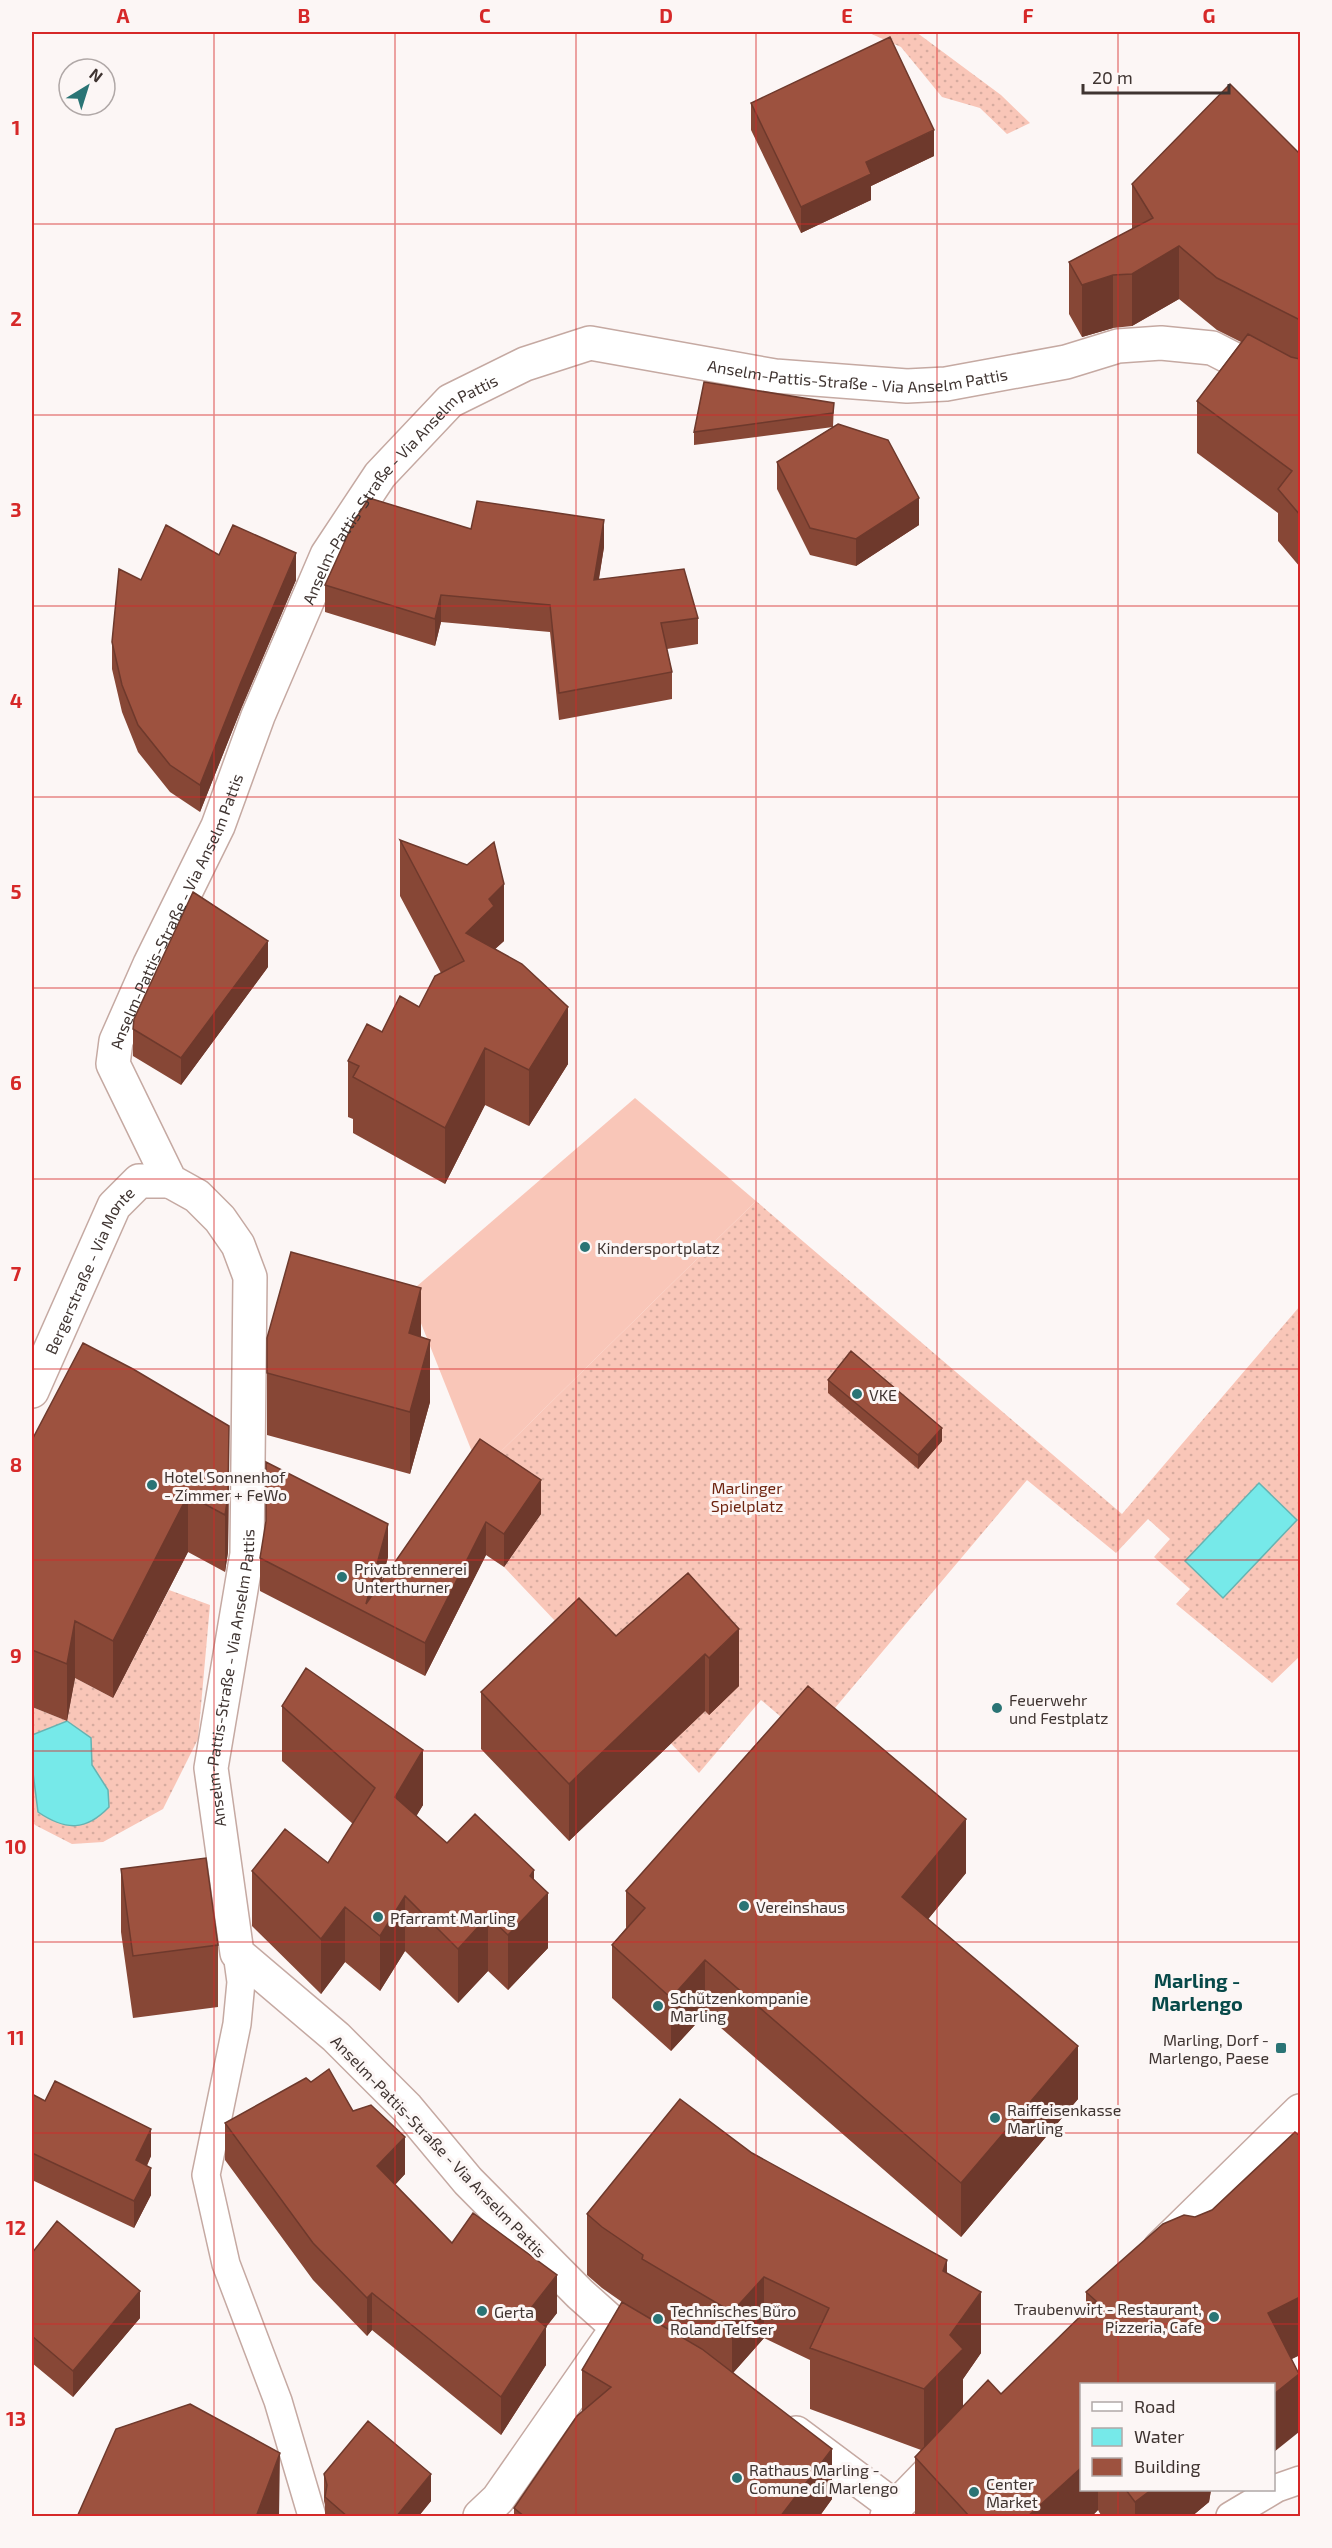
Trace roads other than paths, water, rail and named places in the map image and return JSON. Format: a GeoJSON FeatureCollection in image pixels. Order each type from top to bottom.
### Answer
{"type":"FeatureCollection","features":[{"type":"Feature","properties":{"kind":"street","name":"Anselm-Pattis-Straße - Via Anselm Pattis"},"geometry":{"type":"LineString","coordinates":[[675,2361],[618,2327],[580,2294],[468,2181],[406,2108],[336,2037],[237,1953],[211,1768],[247,1554],[250,1277],[238,1245],[220,1219],[197,1196],[170,1181],[113,1064],[116,1041],[150,964],[218,826],[258,716],[327,555],[380,475],[450,401],[525,364],[590,343],[775,376],[907,386],[946,384],[1066,362],[1118,346],[1161,343],[1212,348],[1300,393]]}},
{"type":"Feature","properties":{"kind":"street","name":"Bergerstraße - Via Monte"},"geometry":{"type":"LineString","coordinates":[[32,1391],[114,1206],[139,1181],[170,1181]]}},
{"type":"Feature","properties":{"kind":"street"},"geometry":{"type":"LineString","coordinates":[[1142,2265],[1300,2112]]}},
{"type":"Feature","properties":{"kind":"street"},"geometry":{"type":"LineString","coordinates":[[480,2517],[498,2499],[618,2327]]}},
{"type":"Feature","properties":{"kind":"street"},"geometry":{"type":"LineString","coordinates":[[771,2418],[810,2442],[891,2512],[966,2434]]}},
{"type":"Feature","properties":{"kind":"lane"},"geometry":{"type":"LineString","coordinates":[[237,1953],[241,1982],[237,2024],[206,2175],[226,2264],[278,2401],[312,2517]]}},
{"type":"Feature","properties":{"kind":"lane"},"geometry":{"type":"LineString","coordinates":[[1275,2489],[1300,2480]]}},
{"type":"Feature","properties":{"kind":"lane"},"geometry":{"type":"LineString","coordinates":[[1230,2517],[1272,2491]]}},
{"type":"Feature","properties":{"kind":"water"},"geometry":{"type":"Polygon","coordinates":[[[1259,1483],[1297,1520],[1223,1598],[1185,1561],[1259,1483]]]}},
{"type":"Feature","properties":{"kind":"water"},"geometry":{"type":"Polygon","coordinates":[[[67,1721],[91,1738],[92,1765],[108,1790],[109,1807],[92,1821],[75,1826],[58,1823],[38,1812],[32,1765],[32,1735],[67,1721]]]}},
{"type":"Feature","properties":{"kind":"place","name":"Kindersportplatz"},"geometry":{"type":"Point","coordinates":[585,1247]}},
{"type":"Feature","properties":{"kind":"place","name":"VKE"},"geometry":{"type":"Point","coordinates":[857,1394]}},
{"type":"Feature","properties":{"kind":"place","name":"Hotel Sonnenhof - Zimmer + FeWo"},"geometry":{"type":"Point","coordinates":[152,1485]}},
{"type":"Feature","properties":{"kind":"place","name":"Privatbrennerei Unterthurner"},"geometry":{"type":"Point","coordinates":[342,1577]}},
{"type":"Feature","properties":{"kind":"place","name":"Feuerwehr und Festplatz"},"geometry":{"type":"Point","coordinates":[997,1708]}},
{"type":"Feature","properties":{"kind":"place","name":"Vereinshaus"},"geometry":{"type":"Point","coordinates":[744,1906]}},
{"type":"Feature","properties":{"kind":"place","name":"Pfarramt Marling"},"geometry":{"type":"Point","coordinates":[378,1917]}},
{"type":"Feature","properties":{"kind":"place","name":"Schützenkompanie Marling"},"geometry":{"type":"Point","coordinates":[658,2006]}},
{"type":"Feature","properties":{"kind":"place","name":"Marling, Dorf - Marlengo, Paese"},"geometry":{"type":"Point","coordinates":[1281,2048]}},
{"type":"Feature","properties":{"kind":"place","name":"Raiffeisenkasse Marling"},"geometry":{"type":"Point","coordinates":[995,2118]}},
{"type":"Feature","properties":{"kind":"place","name":"Gerta"},"geometry":{"type":"Point","coordinates":[482,2311]}},
{"type":"Feature","properties":{"kind":"place","name":"Traubenwirt - Restaurant, Pizzeria, Cafe"},"geometry":{"type":"Point","coordinates":[1214,2317]}},
{"type":"Feature","properties":{"kind":"place","name":"Technisches Büro Roland Telfser"},"geometry":{"type":"Point","coordinates":[658,2319]}},
{"type":"Feature","properties":{"kind":"place","name":"Rathaus Marling - Comune di Marlengo"},"geometry":{"type":"Point","coordinates":[737,2478]}},
{"type":"Feature","properties":{"kind":"place","name":"Center Market"},"geometry":{"type":"Point","coordinates":[974,2492]}},
{"type":"Feature","properties":{"kind":"district","name":"Marling - Marlengo"},"geometry":{"type":"Point","coordinates":[1197,1992]}},
{"type":"Feature","properties":{"kind":"park label","name":"Marlinger Spielplatz"},"geometry":{"type":"Point","coordinates":[747,1496]}}]}
